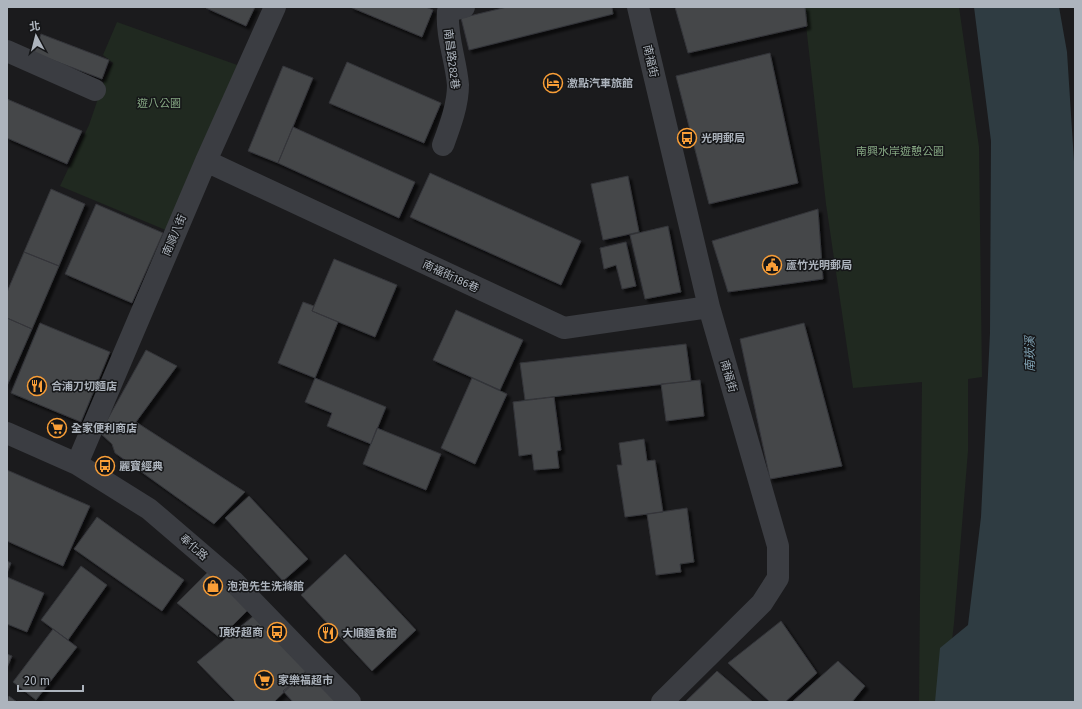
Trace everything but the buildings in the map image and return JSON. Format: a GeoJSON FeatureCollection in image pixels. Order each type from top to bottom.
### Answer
{"type":"FeatureCollection","features":[{"type":"Feature","properties":{"kind":"street","name":"南順八街"},"geometry":{"type":"LineString","coordinates":[[76,464],[206,161],[275,7]]}},
{"type":"Feature","properties":{"kind":"street","name":"南昌路282巷"},"geometry":{"type":"LineString","coordinates":[[443,145],[452,122],[458,86],[447,22],[448,11],[464,7]]}},
{"type":"Feature","properties":{"kind":"street","name":"南福街"},"geometry":{"type":"LineString","coordinates":[[638,7],[709,307],[778,546],[778,578],[762,603],[662,702]]}},
{"type":"Feature","properties":{"kind":"street"},"geometry":{"type":"LineString","coordinates":[[7,51],[95,90]]}},
{"type":"Feature","properties":{"kind":"street","name":"南福街186巷"},"geometry":{"type":"LineString","coordinates":[[206,161],[564,328],[709,307]]}},
{"type":"Feature","properties":{"kind":"street","name":"奉化路"},"geometry":{"type":"LineString","coordinates":[[7,433],[76,464],[149,509],[227,576],[350,702]]}},
{"type":"Feature","properties":{"kind":"green space","name":"南興水岸遊憩公園"},"geometry":{"type":"Polygon","coordinates":[[[804,7],[959,7],[979,147],[982,377],[968,379],[968,451],[954,623],[945,702],[919,702],[922,382],[853,388],[826,204],[804,7]]]}},
{"type":"Feature","properties":{"kind":"green space","name":"遊八公園"},"geometry":{"type":"Polygon","coordinates":[[[117,22],[240,66],[168,231],[60,186],[89,125],[105,78],[113,63],[103,55],[117,22]]]}},
{"type":"Feature","properties":{"kind":"water","name":"南崁溪"},"geometry":{"type":"Polygon","coordinates":[[[974,7],[1059,7],[1067,52],[1075,177],[1075,702],[935,702],[940,648],[968,625],[981,517],[990,333],[991,141],[974,7]]]}},
{"type":"Feature","properties":{"kind":"place","name":"激點汽車旅館"},"geometry":{"type":"Point","coordinates":[553,83]}},
{"type":"Feature","properties":{"kind":"place","name":"光明郵局"},"geometry":{"type":"Point","coordinates":[687,138]}},
{"type":"Feature","properties":{"kind":"place","name":"蘆竹光明郵局"},"geometry":{"type":"Point","coordinates":[772,265]}},
{"type":"Feature","properties":{"kind":"place","name":"合浦刀切麵店"},"geometry":{"type":"Point","coordinates":[37,386]}},
{"type":"Feature","properties":{"kind":"place","name":"全家便利商店"},"geometry":{"type":"Point","coordinates":[57,428]}},
{"type":"Feature","properties":{"kind":"place","name":"麗寶經典"},"geometry":{"type":"Point","coordinates":[105,466]}},
{"type":"Feature","properties":{"kind":"place","name":"泡泡先生洗滌館"},"geometry":{"type":"Point","coordinates":[213,586]}},
{"type":"Feature","properties":{"kind":"place","name":"頂好超商"},"geometry":{"type":"Point","coordinates":[277,632]}},
{"type":"Feature","properties":{"kind":"place","name":"大順麵食館"},"geometry":{"type":"Point","coordinates":[328,633]}},
{"type":"Feature","properties":{"kind":"place","name":"家樂福超市"},"geometry":{"type":"Point","coordinates":[264,680]}}]}
